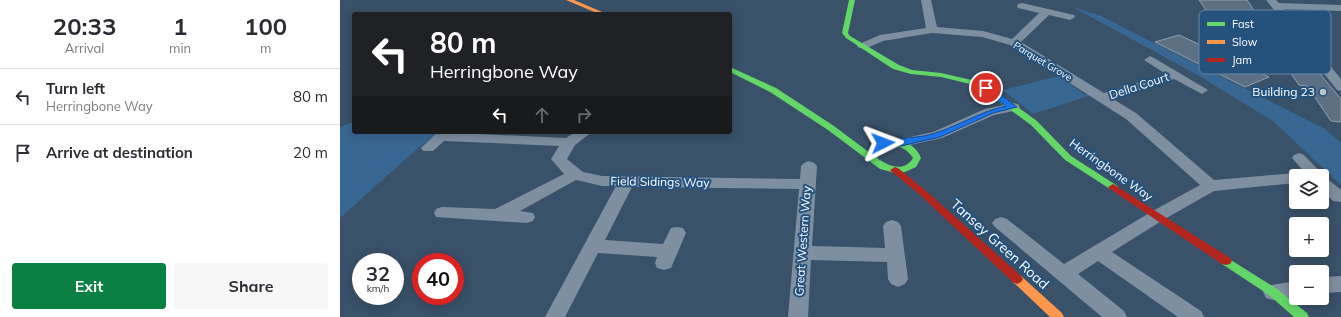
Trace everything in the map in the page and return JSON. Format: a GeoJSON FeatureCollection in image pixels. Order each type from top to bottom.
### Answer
{"type":"FeatureCollection","features":[{"type":"Feature","properties":{"kind":"street","name":"Herringbone Way"},"geometry":{"type":"LineString","coordinates":[[852,0],[845,33],[862,46],[896,67],[911,72],[941,75],[976,83],[1013,107],[1034,123],[1068,158],[1274,292],[1303,317]]}},
{"type":"Feature","properties":{"kind":"street"},"geometry":{"type":"LineString","coordinates":[[926,0],[932,30]]}},
{"type":"Feature","properties":{"kind":"street"},"geometry":{"type":"LineString","coordinates":[[574,1],[599,12]]}},
{"type":"Feature","properties":{"kind":"street"},"geometry":{"type":"LineString","coordinates":[[1273,3],[1341,8]]}},
{"type":"Feature","properties":{"kind":"street"},"geometry":{"type":"LineString","coordinates":[[1022,6],[1070,17]]}},
{"type":"Feature","properties":{"kind":"street"},"geometry":{"type":"LineString","coordinates":[[1014,43],[1046,12]]}},
{"type":"Feature","properties":{"kind":"street","name":"Parquet Grove"},"geometry":{"type":"LineString","coordinates":[[862,46],[885,37],[932,30],[967,32],[998,37],[1014,43],[1131,116],[1211,186]]}},
{"type":"Feature","properties":{"kind":"street","name":"Della Court"},"geometry":{"type":"LineString","coordinates":[[1150,60],[1202,90]]}},
{"type":"Feature","properties":{"kind":"street","name":"Tansey Green Road"},"geometry":{"type":"LineString","coordinates":[[732,70],[773,90],[831,128],[872,158],[883,168],[895,170],[922,192],[1058,317]]}},
{"type":"Feature","properties":{"kind":"street","name":"Della Court"},"geometry":{"type":"LineString","coordinates":[[1102,98],[1175,74]]}},
{"type":"Feature","properties":{"kind":"street"},"geometry":{"type":"LineString","coordinates":[[1331,74],[1341,86]]}},
{"type":"Feature","properties":{"kind":"street"},"geometry":{"type":"LineString","coordinates":[[871,140],[883,143],[901,143],[937,136],[990,112],[1013,107]]}},
{"type":"Feature","properties":{"kind":"street","name":"Tansey Green Road"},"geometry":{"type":"LineString","coordinates":[[831,128],[858,137]]}},
{"type":"Feature","properties":{"kind":"street"},"geometry":{"type":"LineString","coordinates":[[428,148],[442,134],[569,142]]}},
{"type":"Feature","properties":{"kind":"street","name":"Field Sidings Way"},"geometry":{"type":"LineString","coordinates":[[582,134],[569,142],[559,159],[568,170],[584,178],[602,181],[807,184]]}},
{"type":"Feature","properties":{"kind":"street"},"geometry":{"type":"LineString","coordinates":[[895,170],[905,169],[937,136]]}},
{"type":"Feature","properties":{"kind":"street"},"geometry":{"type":"LineString","coordinates":[[872,158],[875,148],[883,143]]}},
{"type":"Feature","properties":{"kind":"street"},"geometry":{"type":"LineString","coordinates":[[901,143],[914,150],[915,160]]}},
{"type":"Feature","properties":{"kind":"street"},"geometry":{"type":"LineString","coordinates":[[1298,158],[1310,169]]}},
{"type":"Feature","properties":{"kind":"street","name":"Tansey Green Road"},"geometry":{"type":"LineString","coordinates":[[915,160],[922,192]]}},
{"type":"Feature","properties":{"kind":"street","name":"Great Western Way"},"geometry":{"type":"LineString","coordinates":[[798,317],[807,184],[810,166]]}},
{"type":"Feature","properties":{"kind":"street"},"geometry":{"type":"LineString","coordinates":[[498,215],[576,174]]}},
{"type":"Feature","properties":{"kind":"street"},"geometry":{"type":"LineString","coordinates":[[1063,274],[1157,216],[1211,186],[1289,179]]}},
{"type":"Feature","properties":{"kind":"street"},"geometry":{"type":"LineString","coordinates":[[555,317],[627,181]]}},
{"type":"Feature","properties":{"kind":"street"},"geometry":{"type":"LineString","coordinates":[[1329,188],[1339,197]]}},
{"type":"Feature","properties":{"kind":"street"},"geometry":{"type":"LineString","coordinates":[[442,214],[526,217]]}},
{"type":"Feature","properties":{"kind":"street"},"geometry":{"type":"LineString","coordinates":[[1001,223],[1117,317]]}},
{"type":"Feature","properties":{"kind":"street"},"geometry":{"type":"LineString","coordinates":[[892,226],[898,279]]}},
{"type":"Feature","properties":{"kind":"street"},"geometry":{"type":"LineString","coordinates":[[592,246],[666,257],[677,233]]}},
{"type":"Feature","properties":{"kind":"street"},"geometry":{"type":"LineString","coordinates":[[1098,252],[1194,317]]}},
{"type":"Feature","properties":{"kind":"street"},"geometry":{"type":"LineString","coordinates":[[803,253],[896,255]]}},
{"type":"Feature","properties":{"kind":"street"},"geometry":{"type":"LineString","coordinates":[[1329,285],[1341,284]]}},
{"type":"Feature","properties":{"kind":"street"},"geometry":{"type":"LineString","coordinates":[[1274,292],[1289,290]]}},
{"type":"Feature","properties":{"kind":"shaded area"},"geometry":{"type":"Polygon","coordinates":[[[1073,7],[1101,16],[1199,65],[1199,74],[1216,74],[1325,129],[1341,143],[1341,185],[1329,174],[1329,169],[1324,169],[1273,121],[1201,77],[1073,7]]]}},
{"type":"Feature","properties":{"kind":"shaded area"},"geometry":{"type":"Polygon","coordinates":[[[1059,76],[1084,94],[1091,95],[1033,114],[1003,90],[1059,76]]]}},
{"type":"Feature","properties":{"kind":"shaded area"},"geometry":{"type":"Polygon","coordinates":[[[352,123],[352,134],[437,134],[417,149],[340,218],[340,127],[352,123]]]}},
{"type":"Feature","properties":{"kind":"building"},"geometry":{"type":"Polygon","coordinates":[[[1199,0],[1247,0],[1254,10],[1206,10],[1199,0]]]}},
{"type":"Feature","properties":{"kind":"building"},"geometry":{"type":"Polygon","coordinates":[[[1179,35],[1199,44],[1199,64],[1155,42],[1179,35]]]}},
{"type":"Feature","properties":{"kind":"building"},"geometry":{"type":"Polygon","coordinates":[[[1219,74],[1263,74],[1269,77],[1245,87],[1219,74]]]}},
{"type":"Feature","properties":{"kind":"building","name":"Building 23"},"geometry":{"type":"Polygon","coordinates":[[[1291,74],[1320,74],[1341,99],[1341,122],[1331,121],[1307,86],[1299,85],[1291,74]]]}},
{"type":"Feature","properties":{"kind":"traffic: fast"},"geometry":{"type":"LineString","coordinates":[[852,0],[845,33],[848,37],[896,67],[911,72],[941,75],[976,83],[986,88],[1034,123],[1068,158],[1113,187]]}},
{"type":"Feature","properties":{"kind":"traffic: fast"},"geometry":{"type":"LineString","coordinates":[[732,70],[773,90],[831,128],[883,167],[895,170],[905,169],[913,165],[917,158],[908,147],[893,143],[886,143],[879,146],[872,158]]}},
{"type":"Feature","properties":{"kind":"traffic: fast"},"geometry":{"type":"LineString","coordinates":[[1226,261],[1273,292],[1303,317]]}},
{"type":"Feature","properties":{"kind":"traffic: slow"},"geometry":{"type":"LineString","coordinates":[[569,0],[599,12]]}},
{"type":"Feature","properties":{"kind":"traffic: slow"},"geometry":{"type":"LineString","coordinates":[[1017,279],[1058,317]]}},
{"type":"Feature","properties":{"kind":"traffic: jam"},"geometry":{"type":"LineString","coordinates":[[895,170],[922,192],[1017,279]]}},
{"type":"Feature","properties":{"kind":"traffic: jam"},"geometry":{"type":"LineString","coordinates":[[1113,187],[1226,261]]}},
{"type":"Feature","properties":{"kind":"place","name":"Building 23"},"geometry":{"type":"Point","coordinates":[1323,92]}},
{"type":"Feature","properties":{"kind":"route"},"geometry":{"type":"LineString","coordinates":[[883,143],[901,143],[937,136],[990,112],[1013,107],[986,88]]}}]}
